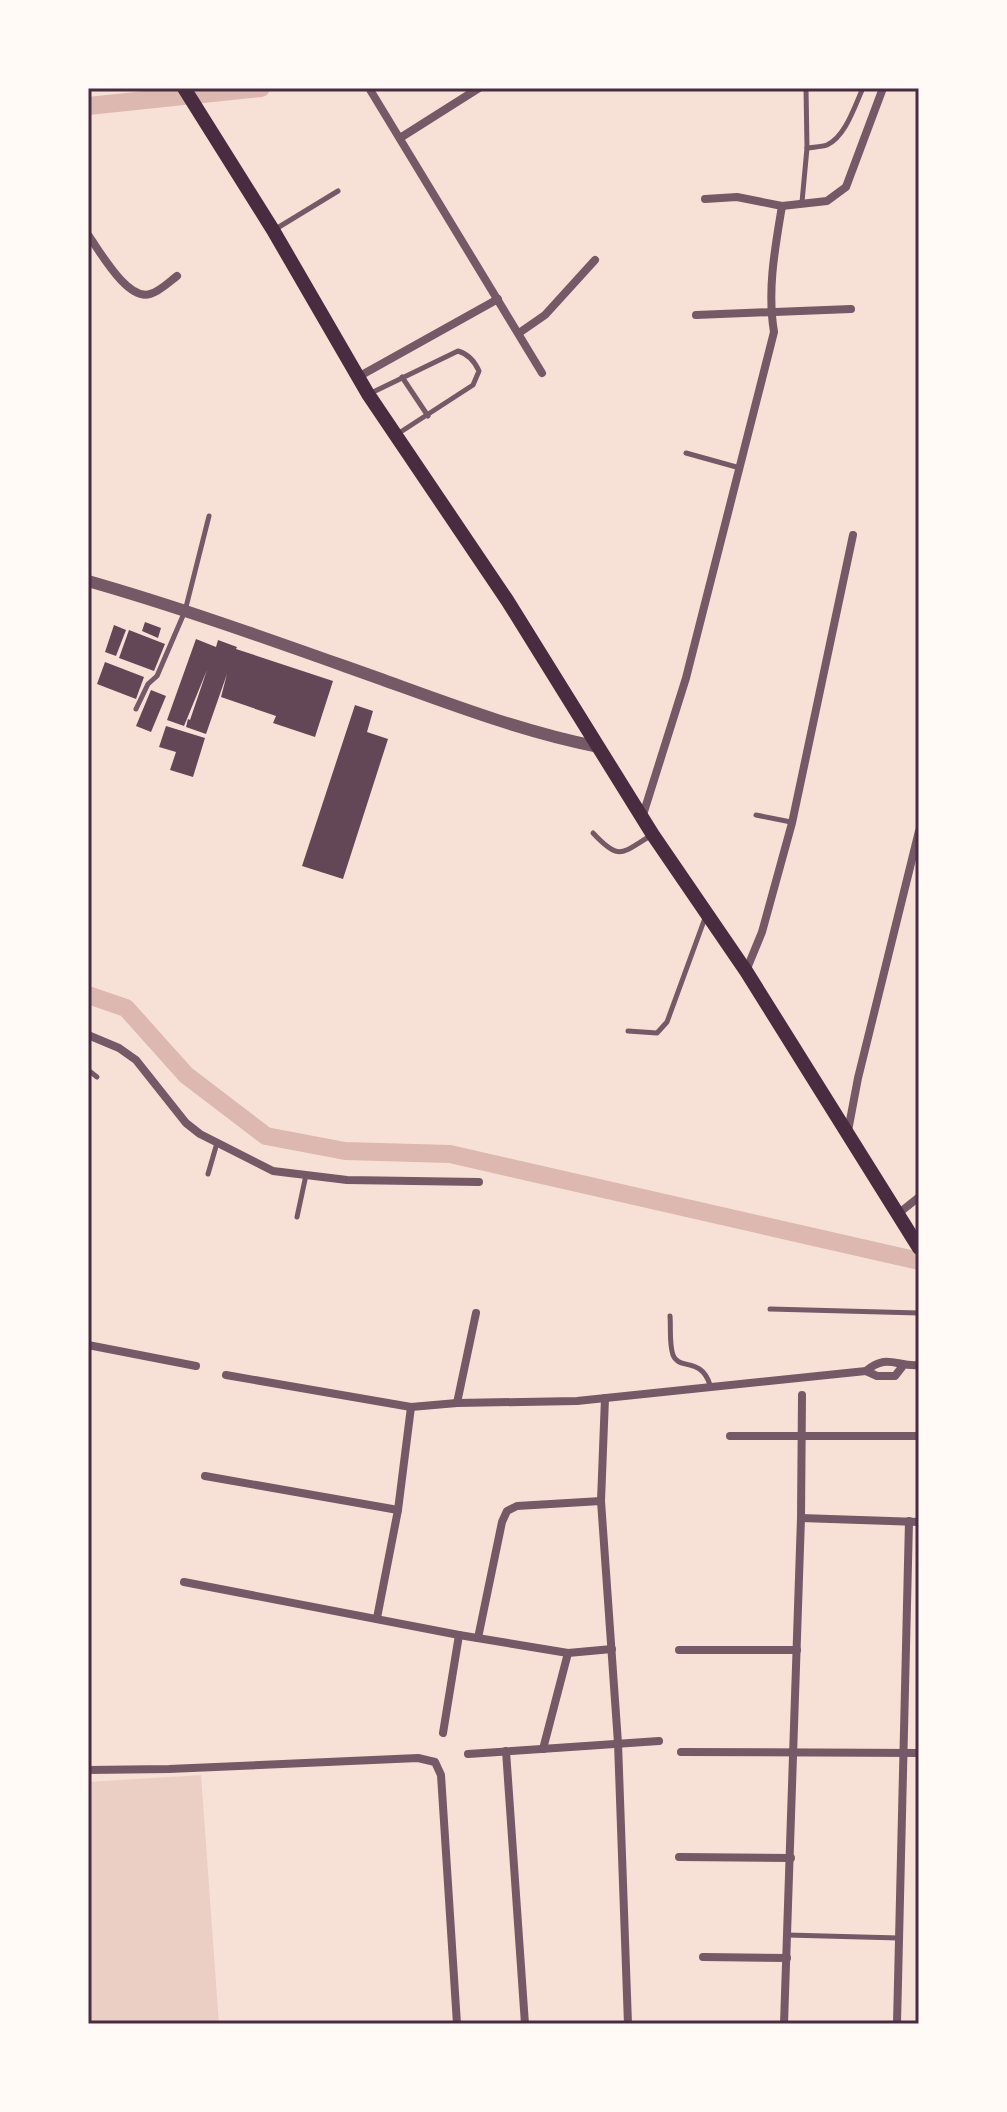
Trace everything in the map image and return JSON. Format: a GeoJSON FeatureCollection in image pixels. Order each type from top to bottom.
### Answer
{"type":"FeatureCollection","features":[{"type":"Feature","properties":{"kind":"main road"},"geometry":{"type":"LineString","coordinates":[[184,88],[273,230],[368,394],[507,600],[642,818],[746,971],[918,1247]]}},
{"type":"Feature","properties":{"kind":"street"},"geometry":{"type":"LineString","coordinates":[[369,88],[542,373]]}},
{"type":"Feature","properties":{"kind":"street"},"geometry":{"type":"LineString","coordinates":[[400,138],[479,88]]}},
{"type":"Feature","properties":{"kind":"street"},"geometry":{"type":"LineString","coordinates":[[705,199],[737,197],[782,206],[827,201],[846,187],[883,88]]}},
{"type":"Feature","properties":{"kind":"street"},"geometry":{"type":"LineString","coordinates":[[642,818],[686,678],[774,332],[772,268],[782,206]]}},
{"type":"Feature","properties":{"kind":"street"},"geometry":{"type":"LineString","coordinates":[[88,235],[122,283],[135,293],[145,296],[153,294],[177,276]]}},
{"type":"Feature","properties":{"kind":"street"},"geometry":{"type":"LineString","coordinates":[[519,333],[545,315],[595,260]]}},
{"type":"Feature","properties":{"kind":"street"},"geometry":{"type":"LineString","coordinates":[[358,377],[498,299]]}},
{"type":"Feature","properties":{"kind":"street"},"geometry":{"type":"LineString","coordinates":[[696,315],[851,309]]}},
{"type":"Feature","properties":{"kind":"street"},"geometry":{"type":"LineString","coordinates":[[746,971],[762,932],[792,823],[853,535]]}},
{"type":"Feature","properties":{"kind":"street"},"geometry":{"type":"LineString","coordinates":[[88,581],[185,611],[554,738],[599,747]]}},
{"type":"Feature","properties":{"kind":"street"},"geometry":{"type":"LineString","coordinates":[[848,1132],[858,1078],[919,831]]}},
{"type":"Feature","properties":{"kind":"street"},"geometry":{"type":"LineString","coordinates":[[88,1038],[119,1048],[136,1060],[186,1123],[217,1143],[273,1171],[347,1180],[479,1182]]}},
{"type":"Feature","properties":{"kind":"street"},"geometry":{"type":"LineString","coordinates":[[899,1213],[919,1197]]}},
{"type":"Feature","properties":{"kind":"street"},"geometry":{"type":"LineString","coordinates":[[457,1403],[476,1313]]}},
{"type":"Feature","properties":{"kind":"street"},"geometry":{"type":"LineString","coordinates":[[88,1345],[196,1366]]}},
{"type":"Feature","properties":{"kind":"street"},"geometry":{"type":"LineString","coordinates":[[866,1371],[877,1362],[892,1361],[902,1367],[919,1365]]}},
{"type":"Feature","properties":{"kind":"street"},"geometry":{"type":"LineString","coordinates":[[226,1375],[411,1407],[605,1398],[866,1371],[877,1376],[895,1376],[902,1367]]}},
{"type":"Feature","properties":{"kind":"street"},"geometry":{"type":"LineString","coordinates":[[784,2024],[801,1518],[802,1395]]}},
{"type":"Feature","properties":{"kind":"street"},"geometry":{"type":"LineString","coordinates":[[605,1398],[601,1501],[618,1743],[628,2024]]}},
{"type":"Feature","properties":{"kind":"street"},"geometry":{"type":"LineString","coordinates":[[377,1618],[398,1510],[411,1407]]}},
{"type":"Feature","properties":{"kind":"street"},"geometry":{"type":"LineString","coordinates":[[730,1436],[919,1436]]}},
{"type":"Feature","properties":{"kind":"street"},"geometry":{"type":"LineString","coordinates":[[205,1476],[398,1510]]}},
{"type":"Feature","properties":{"kind":"street"},"geometry":{"type":"LineString","coordinates":[[478,1638],[502,1522],[507,1511],[517,1506],[601,1501]]}},
{"type":"Feature","properties":{"kind":"street"},"geometry":{"type":"LineString","coordinates":[[801,1518],[919,1522]]}},
{"type":"Feature","properties":{"kind":"street"},"geometry":{"type":"LineString","coordinates":[[897,2024],[909,1521]]}},
{"type":"Feature","properties":{"kind":"street"},"geometry":{"type":"LineString","coordinates":[[184,1582],[568,1653],[612,1649]]}},
{"type":"Feature","properties":{"kind":"street"},"geometry":{"type":"LineString","coordinates":[[443,1733],[459,1635]]}},
{"type":"Feature","properties":{"kind":"street"},"geometry":{"type":"LineString","coordinates":[[679,1650],[797,1650]]}},
{"type":"Feature","properties":{"kind":"street"},"geometry":{"type":"LineString","coordinates":[[543,1749],[568,1653]]}},
{"type":"Feature","properties":{"kind":"street"},"geometry":{"type":"LineString","coordinates":[[468,1754],[659,1741]]}},
{"type":"Feature","properties":{"kind":"street"},"geometry":{"type":"LineString","coordinates":[[506,1751],[525,2024]]}},
{"type":"Feature","properties":{"kind":"street"},"geometry":{"type":"LineString","coordinates":[[681,1752],[919,1753]]}},
{"type":"Feature","properties":{"kind":"street"},"geometry":{"type":"LineString","coordinates":[[88,1770],[418,1758],[435,1762],[441,1775],[457,2024]]}},
{"type":"Feature","properties":{"kind":"street"},"geometry":{"type":"LineString","coordinates":[[679,1857],[791,1858]]}},
{"type":"Feature","properties":{"kind":"street"},"geometry":{"type":"LineString","coordinates":[[703,1957],[787,1958]]}},
{"type":"Feature","properties":{"kind":"lane"},"geometry":{"type":"LineString","coordinates":[[802,202],[807,148],[806,88]]}},
{"type":"Feature","properties":{"kind":"lane"},"geometry":{"type":"LineString","coordinates":[[807,148],[828,145],[836,138],[850,119],[863,88]]}},
{"type":"Feature","properties":{"kind":"lane"},"geometry":{"type":"LineString","coordinates":[[273,230],[338,191]]}},
{"type":"Feature","properties":{"kind":"lane"},"geometry":{"type":"LineString","coordinates":[[368,394],[458,351],[465,353],[476,364],[479,371],[473,385],[395,436]]}},
{"type":"Feature","properties":{"kind":"lane"},"geometry":{"type":"LineString","coordinates":[[402,377],[428,416]]}},
{"type":"Feature","properties":{"kind":"lane"},"geometry":{"type":"LineString","coordinates":[[686,453],[741,468]]}},
{"type":"Feature","properties":{"kind":"lane"},"geometry":{"type":"LineString","coordinates":[[136,709],[148,684],[157,676],[185,611],[209,516]]}},
{"type":"Feature","properties":{"kind":"lane"},"geometry":{"type":"LineString","coordinates":[[756,815],[792,823]]}},
{"type":"Feature","properties":{"kind":"lane"},"geometry":{"type":"LineString","coordinates":[[593,833],[610,851],[620,853],[653,835]]}},
{"type":"Feature","properties":{"kind":"lane"},"geometry":{"type":"LineString","coordinates":[[628,1031],[657,1033],[667,1022],[707,913]]}},
{"type":"Feature","properties":{"kind":"lane"},"geometry":{"type":"LineString","coordinates":[[88,1070],[97,1077]]}},
{"type":"Feature","properties":{"kind":"lane"},"geometry":{"type":"LineString","coordinates":[[208,1174],[217,1143]]}},
{"type":"Feature","properties":{"kind":"lane"},"geometry":{"type":"LineString","coordinates":[[297,1217],[306,1175]]}},
{"type":"Feature","properties":{"kind":"lane"},"geometry":{"type":"LineString","coordinates":[[770,1309],[919,1313]]}},
{"type":"Feature","properties":{"kind":"lane"},"geometry":{"type":"LineString","coordinates":[[670,1316],[673,1355],[678,1362],[707,1373],[710,1385]]}},
{"type":"Feature","properties":{"kind":"lane"},"geometry":{"type":"LineString","coordinates":[[787,1935],[900,1938]]}},
{"type":"Feature","properties":{"kind":"shaded area"},"geometry":{"type":"Polygon","coordinates":[[[201,1775],[219,2024],[88,2024],[88,1782],[201,1775]]]}},
{"type":"Feature","properties":{"kind":"building"},"geometry":{"type":"Polygon","coordinates":[[[145,622],[161,628],[158,638],[142,631],[145,622]]]}},
{"type":"Feature","properties":{"kind":"building"},"geometry":{"type":"Polygon","coordinates":[[[114,625],[126,630],[116,656],[105,652],[114,625]]]}},
{"type":"Feature","properties":{"kind":"building"},"geometry":{"type":"Polygon","coordinates":[[[129,630],[165,644],[154,671],[119,658],[129,630]]]}},
{"type":"Feature","properties":{"kind":"building"},"geometry":{"type":"Polygon","coordinates":[[[196,639],[216,647],[218,640],[236,649],[333,681],[315,737],[273,723],[276,716],[221,697],[227,674],[206,734],[186,727],[207,670],[184,726],[167,720],[196,639]]]}},
{"type":"Feature","properties":{"kind":"building"},"geometry":{"type":"Polygon","coordinates":[[[105,662],[144,677],[136,699],[97,684],[105,662]]]}},
{"type":"Feature","properties":{"kind":"building"},"geometry":{"type":"Polygon","coordinates":[[[151,690],[166,696],[151,732],[136,726],[151,690]]]}},
{"type":"Feature","properties":{"kind":"building"},"geometry":{"type":"Polygon","coordinates":[[[355,705],[373,711],[367,732],[388,739],[343,879],[302,866],[355,705]]]}},
{"type":"Feature","properties":{"kind":"building"},"geometry":{"type":"Polygon","coordinates":[[[166,726],[205,738],[193,777],[170,770],[176,752],[159,747],[166,726]]]}},
{"type":"Feature","properties":{"kind":"waterway"},"geometry":{"type":"LineString","coordinates":[[88,106],[261,88]]}},
{"type":"Feature","properties":{"kind":"waterway"},"geometry":{"type":"LineString","coordinates":[[88,995],[126,1008],[186,1075],[266,1136],[345,1151],[450,1154],[919,1261]]}}]}
